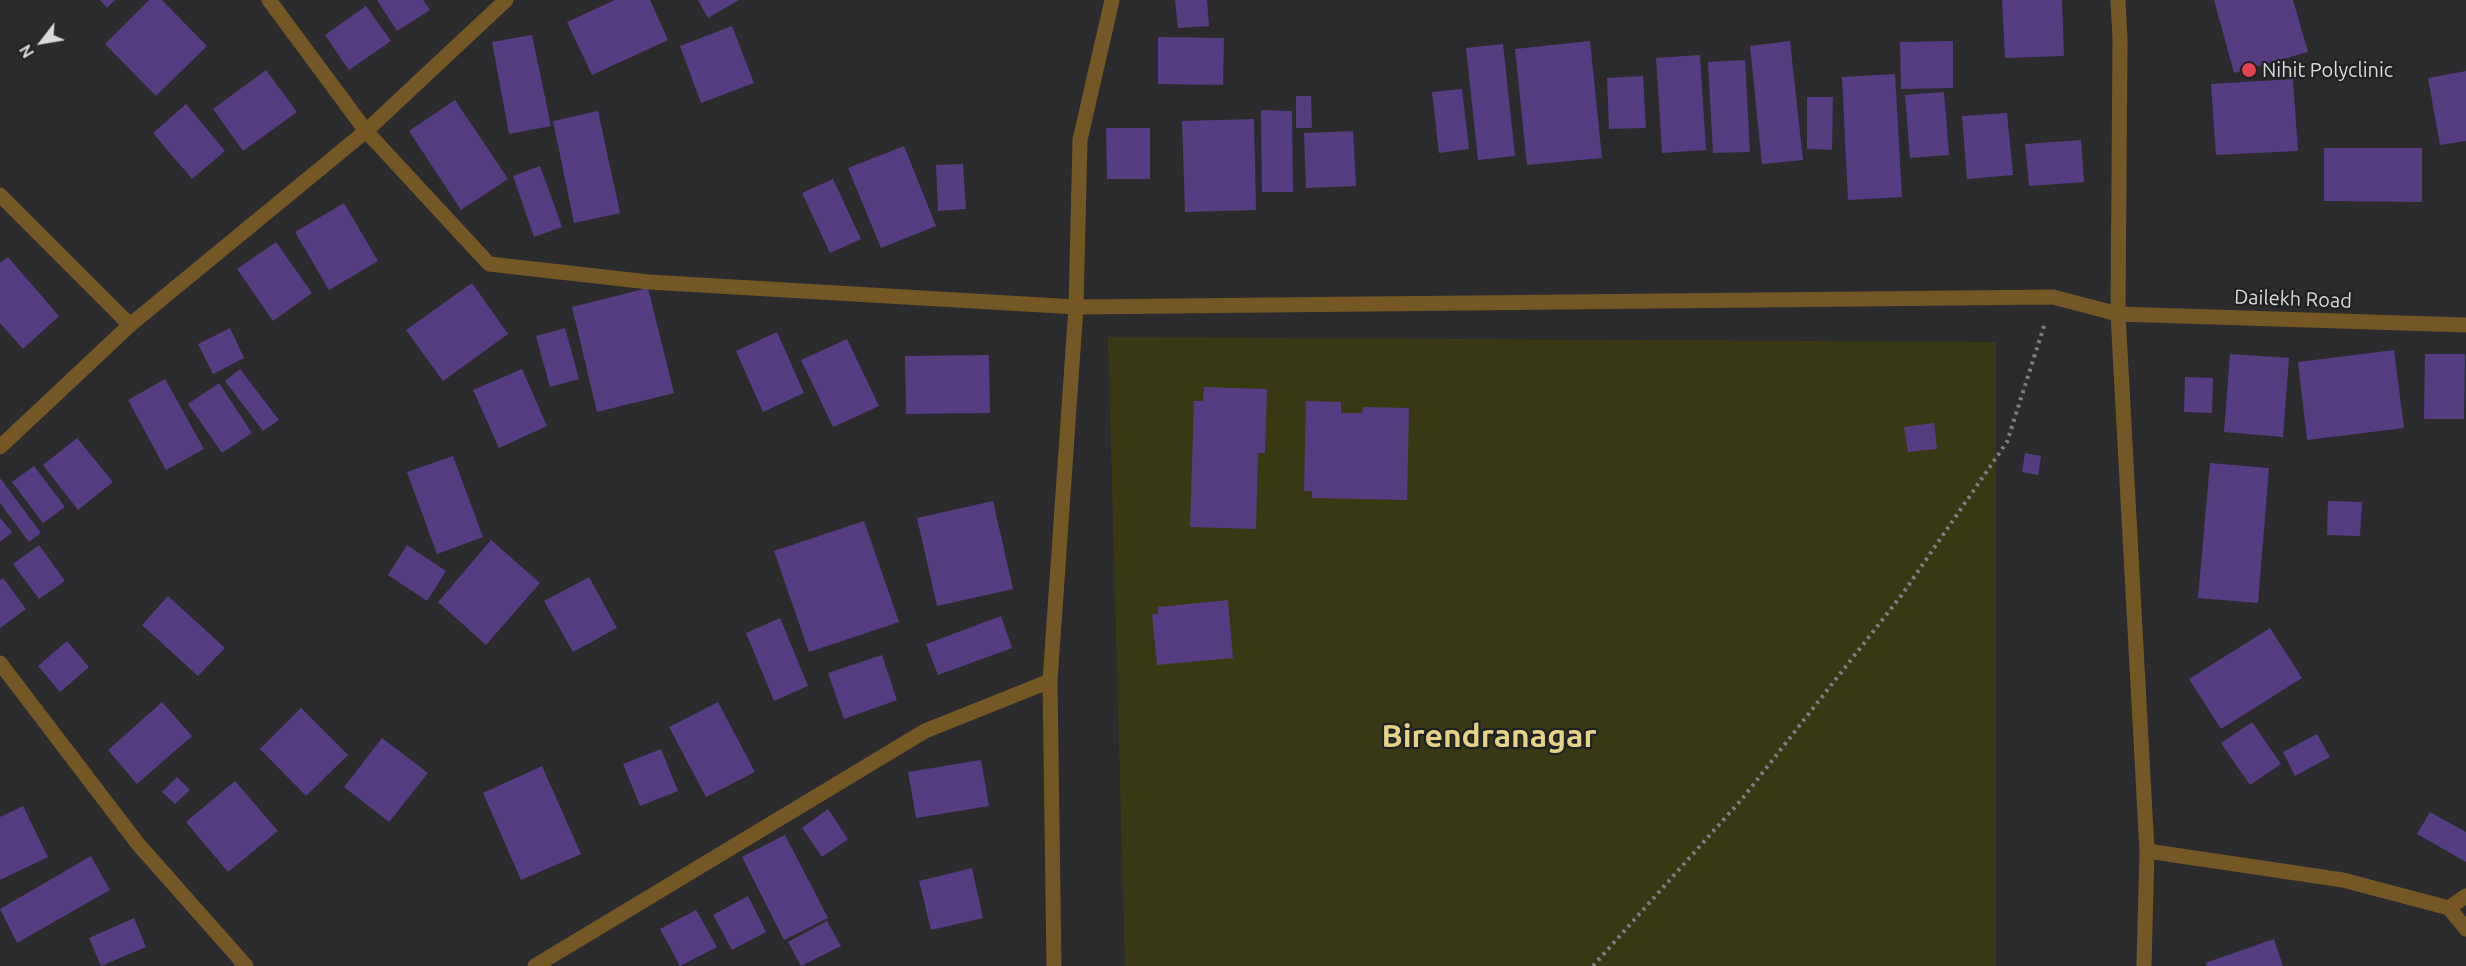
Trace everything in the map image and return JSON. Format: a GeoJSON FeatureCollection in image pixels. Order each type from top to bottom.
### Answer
{"type":"FeatureCollection","features":[{"type":"Feature","properties":{"kind":"street","name":"Dailekh Road"},"geometry":{"type":"LineString","coordinates":[[270,0],[366,131],[489,264],[649,282],[1076,308],[2054,297],[2118,314],[2466,326]]}},
{"type":"Feature","properties":{"kind":"street"},"geometry":{"type":"LineString","coordinates":[[0,447],[130,325],[366,131],[506,0]]}},
{"type":"Feature","properties":{"kind":"street"},"geometry":{"type":"LineString","coordinates":[[1054,966],[1050,681],[1076,308],[1080,140],[1112,0]]}},
{"type":"Feature","properties":{"kind":"street"},"geometry":{"type":"LineString","coordinates":[[2118,0],[2120,39],[2118,314],[2147,851],[2144,966]]}},
{"type":"Feature","properties":{"kind":"street"},"geometry":{"type":"LineString","coordinates":[[0,195],[130,325]]}},
{"type":"Feature","properties":{"kind":"street"},"geometry":{"type":"LineString","coordinates":[[0,663],[138,844],[246,966]]}},
{"type":"Feature","properties":{"kind":"street"},"geometry":{"type":"LineString","coordinates":[[535,966],[926,731],[1050,681]]}},
{"type":"Feature","properties":{"kind":"street"},"geometry":{"type":"LineString","coordinates":[[2147,851],[2343,880],[2449,908],[2466,929]]}},
{"type":"Feature","properties":{"kind":"street"},"geometry":{"type":"LineString","coordinates":[[2449,908],[2466,896]]}},
{"type":"Feature","properties":{"kind":"path"},"geometry":{"type":"LineString","coordinates":[[1593,966],[1742,799],[1900,596],[2007,442],[2054,297]]}},
{"type":"Feature","properties":{"kind":"shaded area"},"geometry":{"type":"Polygon","coordinates":[[[1108,337],[1996,342],[1996,966],[1125,966],[1108,337]]]}},
{"type":"Feature","properties":{"kind":"building"},"geometry":{"type":"Polygon","coordinates":[[[100,0],[115,0],[107,8],[100,0]]]}},
{"type":"Feature","properties":{"kind":"building"},"geometry":{"type":"Polygon","coordinates":[[[149,0],[162,0],[207,46],[156,96],[105,44],[149,0]]]}},
{"type":"Feature","properties":{"kind":"building"},"geometry":{"type":"Polygon","coordinates":[[[377,0],[423,0],[430,10],[397,31],[377,0]]]}},
{"type":"Feature","properties":{"kind":"building"},"geometry":{"type":"Polygon","coordinates":[[[615,0],[650,0],[668,40],[592,75],[567,22],[615,0]]]}},
{"type":"Feature","properties":{"kind":"building"},"geometry":{"type":"Polygon","coordinates":[[[698,0],[739,0],[708,18],[698,0]]]}},
{"type":"Feature","properties":{"kind":"building"},"geometry":{"type":"Polygon","coordinates":[[[1175,0],[1207,0],[1209,26],[1178,28],[1175,0]]]}},
{"type":"Feature","properties":{"kind":"building"},"geometry":{"type":"Polygon","coordinates":[[[2002,0],[2062,0],[2064,56],[2005,58],[2002,0]]]}},
{"type":"Feature","properties":{"kind":"building"},"geometry":{"type":"Polygon","coordinates":[[[2214,0],[2293,0],[2308,52],[2234,73],[2214,0]]]}},
{"type":"Feature","properties":{"kind":"building"},"geometry":{"type":"Polygon","coordinates":[[[366,6],[391,41],[349,70],[325,35],[366,6]]]}},
{"type":"Feature","properties":{"kind":"building"},"geometry":{"type":"Polygon","coordinates":[[[732,26],[754,83],[701,103],[680,46],[732,26]]]}},
{"type":"Feature","properties":{"kind":"building"},"geometry":{"type":"Polygon","coordinates":[[[532,35],[551,126],[509,134],[492,42],[532,35]]]}},
{"type":"Feature","properties":{"kind":"building"},"geometry":{"type":"Polygon","coordinates":[[[1158,37],[1224,38],[1223,85],[1158,84],[1158,37]]]}},
{"type":"Feature","properties":{"kind":"building"},"geometry":{"type":"Polygon","coordinates":[[[1590,41],[1602,158],[1527,165],[1515,49],[1590,41]]]}},
{"type":"Feature","properties":{"kind":"building"},"geometry":{"type":"Polygon","coordinates":[[[1790,41],[1803,160],[1762,164],[1750,46],[1790,41]]]}},
{"type":"Feature","properties":{"kind":"building"},"geometry":{"type":"Polygon","coordinates":[[[1953,41],[1953,88],[1901,89],[1900,42],[1953,41]]]}},
{"type":"Feature","properties":{"kind":"building"},"geometry":{"type":"Polygon","coordinates":[[[1503,44],[1515,156],[1478,160],[1466,48],[1503,44]]]}},
{"type":"Feature","properties":{"kind":"building"},"geometry":{"type":"Polygon","coordinates":[[[1700,55],[1706,150],[1662,153],[1656,58],[1700,55]]]}},
{"type":"Feature","properties":{"kind":"building"},"geometry":{"type":"Polygon","coordinates":[[[1745,60],[1750,152],[1713,153],[1708,62],[1745,60]]]}},
{"type":"Feature","properties":{"kind":"building"},"geometry":{"type":"Polygon","coordinates":[[[266,70],[297,112],[243,151],[213,109],[266,70]]]}},
{"type":"Feature","properties":{"kind":"building"},"geometry":{"type":"Polygon","coordinates":[[[2466,71],[2466,141],[2440,145],[2428,78],[2466,71]]]}},
{"type":"Feature","properties":{"kind":"building"},"geometry":{"type":"Polygon","coordinates":[[[1895,74],[1902,197],[1848,200],[1842,77],[1895,74]]]}},
{"type":"Feature","properties":{"kind":"building"},"geometry":{"type":"Polygon","coordinates":[[[1643,76],[1646,128],[1609,129],[1607,78],[1643,76]]]}},
{"type":"Feature","properties":{"kind":"building"},"geometry":{"type":"Polygon","coordinates":[[[2293,79],[2298,151],[2216,155],[2211,84],[2293,79]]]}},
{"type":"Feature","properties":{"kind":"building"},"geometry":{"type":"Polygon","coordinates":[[[1462,89],[1469,149],[1439,153],[1432,92],[1462,89]]]}},
{"type":"Feature","properties":{"kind":"building"},"geometry":{"type":"Polygon","coordinates":[[[1944,92],[1949,155],[1910,158],[1905,95],[1944,92]]]}},
{"type":"Feature","properties":{"kind":"building"},"geometry":{"type":"Polygon","coordinates":[[[1296,96],[1311,96],[1312,128],[1296,128],[1296,96]]]}},
{"type":"Feature","properties":{"kind":"building"},"geometry":{"type":"Polygon","coordinates":[[[1807,97],[1833,97],[1832,150],[1807,149],[1807,97]]]}},
{"type":"Feature","properties":{"kind":"building"},"geometry":{"type":"Polygon","coordinates":[[[455,100],[508,179],[461,210],[409,131],[455,100]]]}},
{"type":"Feature","properties":{"kind":"building"},"geometry":{"type":"Polygon","coordinates":[[[186,104],[225,151],[192,179],[153,133],[186,104]]]}},
{"type":"Feature","properties":{"kind":"building"},"geometry":{"type":"Polygon","coordinates":[[[1261,110],[1292,111],[1293,192],[1262,192],[1261,110]]]}},
{"type":"Feature","properties":{"kind":"building"},"geometry":{"type":"Polygon","coordinates":[[[598,111],[620,213],[574,223],[553,121],[598,111]]]}},
{"type":"Feature","properties":{"kind":"building"},"geometry":{"type":"Polygon","coordinates":[[[2007,113],[2013,175],[1967,179],[1962,116],[2007,113]]]}},
{"type":"Feature","properties":{"kind":"building"},"geometry":{"type":"Polygon","coordinates":[[[1254,119],[1256,210],[1185,212],[1182,121],[1254,119]]]}},
{"type":"Feature","properties":{"kind":"building"},"geometry":{"type":"Polygon","coordinates":[[[1106,128],[1150,128],[1150,179],[1107,179],[1106,128]]]}},
{"type":"Feature","properties":{"kind":"building"},"geometry":{"type":"Polygon","coordinates":[[[1353,131],[1356,186],[1306,188],[1304,133],[1353,131]]]}},
{"type":"Feature","properties":{"kind":"building"},"geometry":{"type":"Polygon","coordinates":[[[2081,140],[2084,182],[2029,186],[2025,144],[2081,140]]]}},
{"type":"Feature","properties":{"kind":"building"},"geometry":{"type":"Polygon","coordinates":[[[904,146],[936,226],[881,248],[848,168],[904,146]]]}},
{"type":"Feature","properties":{"kind":"building"},"geometry":{"type":"Polygon","coordinates":[[[2324,148],[2422,148],[2422,202],[2324,201],[2324,148]]]}},
{"type":"Feature","properties":{"kind":"building"},"geometry":{"type":"Polygon","coordinates":[[[963,164],[966,209],[938,211],[936,165],[963,164]]]}},
{"type":"Feature","properties":{"kind":"building"},"geometry":{"type":"Polygon","coordinates":[[[540,166],[562,227],[534,237],[513,176],[540,166]]]}},
{"type":"Feature","properties":{"kind":"building"},"geometry":{"type":"Polygon","coordinates":[[[833,179],[861,239],[830,253],[802,193],[833,179]]]}},
{"type":"Feature","properties":{"kind":"building"},"geometry":{"type":"Polygon","coordinates":[[[344,203],[378,261],[329,290],[295,232],[344,203]]]}},
{"type":"Feature","properties":{"kind":"building"},"geometry":{"type":"Polygon","coordinates":[[[276,242],[312,293],[273,321],[237,269],[276,242]]]}},
{"type":"Feature","properties":{"kind":"building"},"geometry":{"type":"Polygon","coordinates":[[[8,257],[59,316],[23,349],[0,323],[0,263],[8,257]]]}},
{"type":"Feature","properties":{"kind":"building"},"geometry":{"type":"Polygon","coordinates":[[[472,283],[508,334],[443,381],[406,330],[472,283]]]}},
{"type":"Feature","properties":{"kind":"building"},"geometry":{"type":"Polygon","coordinates":[[[648,288],[674,393],[597,412],[572,307],[648,288]]]}},
{"type":"Feature","properties":{"kind":"building"},"geometry":{"type":"Polygon","coordinates":[[[230,328],[244,358],[213,374],[198,344],[230,328]]]}},
{"type":"Feature","properties":{"kind":"building"},"geometry":{"type":"Polygon","coordinates":[[[565,328],[579,379],[550,387],[536,336],[565,328]]]}},
{"type":"Feature","properties":{"kind":"building"},"geometry":{"type":"Polygon","coordinates":[[[777,332],[804,393],[763,412],[736,351],[777,332]]]}},
{"type":"Feature","properties":{"kind":"building"},"geometry":{"type":"Polygon","coordinates":[[[847,339],[879,406],[833,427],[801,360],[847,339]]]}},
{"type":"Feature","properties":{"kind":"building"},"geometry":{"type":"Polygon","coordinates":[[[2394,350],[2404,428],[2307,440],[2298,362],[2394,350]]]}},
{"type":"Feature","properties":{"kind":"building"},"geometry":{"type":"Polygon","coordinates":[[[2230,354],[2289,358],[2283,437],[2224,432],[2230,354]]]}},
{"type":"Feature","properties":{"kind":"building"},"geometry":{"type":"Polygon","coordinates":[[[2425,354],[2465,354],[2464,419],[2424,419],[2425,354]]]}},
{"type":"Feature","properties":{"kind":"building"},"geometry":{"type":"Polygon","coordinates":[[[989,355],[990,413],[906,414],[905,356],[989,355]]]}},
{"type":"Feature","properties":{"kind":"building"},"geometry":{"type":"Polygon","coordinates":[[[240,369],[279,420],[263,431],[225,381],[240,369]]]}},
{"type":"Feature","properties":{"kind":"building"},"geometry":{"type":"Polygon","coordinates":[[[522,369],[547,426],[499,448],[473,390],[522,369]]]}},
{"type":"Feature","properties":{"kind":"building"},"geometry":{"type":"Polygon","coordinates":[[[2185,377],[2213,378],[2212,413],[2184,412],[2185,377]]]}},
{"type":"Feature","properties":{"kind":"building"},"geometry":{"type":"Polygon","coordinates":[[[165,379],[204,449],[166,470],[128,400],[165,379]]]}},
{"type":"Feature","properties":{"kind":"building"},"geometry":{"type":"Polygon","coordinates":[[[219,383],[252,433],[222,453],[188,404],[219,383]]]}},
{"type":"Feature","properties":{"kind":"building"},"geometry":{"type":"Polygon","coordinates":[[[1204,387],[1267,389],[1265,453],[1258,453],[1256,529],[1190,527],[1194,401],[1203,401],[1204,387]]]}},
{"type":"Feature","properties":{"kind":"building"},"geometry":{"type":"Polygon","coordinates":[[[1306,401],[1341,402],[1341,413],[1362,413],[1363,407],[1409,408],[1407,500],[1312,498],[1312,491],[1304,491],[1306,401]]]}},
{"type":"Feature","properties":{"kind":"building"},"geometry":{"type":"Polygon","coordinates":[[[1934,423],[1937,449],[1908,452],[1904,427],[1934,423]]]}},
{"type":"Feature","properties":{"kind":"building"},"geometry":{"type":"Polygon","coordinates":[[[77,438],[113,482],[78,510],[43,465],[77,438]]]}},
{"type":"Feature","properties":{"kind":"building"},"geometry":{"type":"Polygon","coordinates":[[[2025,453],[2041,456],[2038,475],[2022,472],[2025,453]]]}},
{"type":"Feature","properties":{"kind":"building"},"geometry":{"type":"Polygon","coordinates":[[[453,456],[483,537],[437,554],[407,472],[453,456]]]}},
{"type":"Feature","properties":{"kind":"building"},"geometry":{"type":"Polygon","coordinates":[[[2210,463],[2269,468],[2258,603],[2198,598],[2210,463]]]}},
{"type":"Feature","properties":{"kind":"building"},"geometry":{"type":"Polygon","coordinates":[[[34,466],[65,507],[43,523],[12,482],[34,466]]]}},
{"type":"Feature","properties":{"kind":"building"},"geometry":{"type":"Polygon","coordinates":[[[0,478],[41,533],[29,542],[0,503],[0,478]]]}},
{"type":"Feature","properties":{"kind":"building"},"geometry":{"type":"Polygon","coordinates":[[[993,501],[1013,589],[937,606],[917,518],[993,501]]]}},
{"type":"Feature","properties":{"kind":"building"},"geometry":{"type":"Polygon","coordinates":[[[2328,501],[2362,502],[2360,536],[2327,535],[2328,501]]]}},
{"type":"Feature","properties":{"kind":"building"},"geometry":{"type":"Polygon","coordinates":[[[0,518],[12,532],[0,542],[0,518]]]}},
{"type":"Feature","properties":{"kind":"building"},"geometry":{"type":"Polygon","coordinates":[[[864,521],[899,622],[809,652],[774,551],[864,521]]]}},
{"type":"Feature","properties":{"kind":"building"},"geometry":{"type":"Polygon","coordinates":[[[491,540],[540,583],[486,645],[438,602],[491,540]]]}},
{"type":"Feature","properties":{"kind":"building"},"geometry":{"type":"Polygon","coordinates":[[[39,545],[65,581],[39,599],[13,564],[39,545]]]}},
{"type":"Feature","properties":{"kind":"building"},"geometry":{"type":"Polygon","coordinates":[[[407,545],[446,571],[427,601],[388,575],[407,545]]]}},
{"type":"Feature","properties":{"kind":"building"},"geometry":{"type":"Polygon","coordinates":[[[589,577],[617,628],[573,652],[544,601],[589,577]]]}},
{"type":"Feature","properties":{"kind":"building"},"geometry":{"type":"Polygon","coordinates":[[[3,578],[26,609],[0,628],[0,580],[3,578]]]}},
{"type":"Feature","properties":{"kind":"building"},"geometry":{"type":"Polygon","coordinates":[[[168,596],[225,648],[198,676],[142,625],[168,596]]]}},
{"type":"Feature","properties":{"kind":"building"},"geometry":{"type":"Polygon","coordinates":[[[1228,600],[1233,658],[1157,665],[1152,614],[1158,614],[1158,607],[1228,600]]]}},
{"type":"Feature","properties":{"kind":"building"},"geometry":{"type":"Polygon","coordinates":[[[1001,616],[1012,648],[938,675],[926,644],[1001,616]]]}},
{"type":"Feature","properties":{"kind":"building"},"geometry":{"type":"Polygon","coordinates":[[[780,618],[808,686],[774,701],[746,633],[780,618]]]}},
{"type":"Feature","properties":{"kind":"building"},"geometry":{"type":"Polygon","coordinates":[[[2270,628],[2302,678],[2221,729],[2189,679],[2270,628]]]}},
{"type":"Feature","properties":{"kind":"building"},"geometry":{"type":"Polygon","coordinates":[[[67,641],[89,667],[60,692],[38,666],[67,641]]]}},
{"type":"Feature","properties":{"kind":"building"},"geometry":{"type":"Polygon","coordinates":[[[882,655],[897,700],[844,719],[828,673],[882,655]]]}},
{"type":"Feature","properties":{"kind":"building"},"geometry":{"type":"Polygon","coordinates":[[[162,702],[192,736],[137,784],[108,750],[162,702]]]}},
{"type":"Feature","properties":{"kind":"building"},"geometry":{"type":"Polygon","coordinates":[[[718,702],[755,772],[706,797],[669,727],[718,702]]]}},
{"type":"Feature","properties":{"kind":"building"},"geometry":{"type":"Polygon","coordinates":[[[301,708],[348,755],[306,796],[260,749],[301,708]]]}},
{"type":"Feature","properties":{"kind":"building"},"geometry":{"type":"Polygon","coordinates":[[[2252,722],[2281,764],[2250,785],[2221,743],[2252,722]]]}},
{"type":"Feature","properties":{"kind":"building"},"geometry":{"type":"Polygon","coordinates":[[[2317,734],[2330,757],[2295,776],[2283,752],[2317,734]]]}},
{"type":"Feature","properties":{"kind":"building"},"geometry":{"type":"Polygon","coordinates":[[[382,738],[428,773],[389,822],[344,787],[382,738]]]}},
{"type":"Feature","properties":{"kind":"building"},"geometry":{"type":"Polygon","coordinates":[[[661,749],[678,791],[640,806],[623,764],[661,749]]]}},
{"type":"Feature","properties":{"kind":"building"},"geometry":{"type":"Polygon","coordinates":[[[981,760],[989,806],[916,818],[908,772],[981,760]]]}},
{"type":"Feature","properties":{"kind":"building"},"geometry":{"type":"Polygon","coordinates":[[[542,766],[581,854],[521,880],[483,793],[542,766]]]}},
{"type":"Feature","properties":{"kind":"building"},"geometry":{"type":"Polygon","coordinates":[[[177,777],[190,790],[175,804],[162,792],[177,777]]]}},
{"type":"Feature","properties":{"kind":"building"},"geometry":{"type":"Polygon","coordinates":[[[235,781],[278,831],[228,872],[186,822],[235,781]]]}},
{"type":"Feature","properties":{"kind":"building"},"geometry":{"type":"Polygon","coordinates":[[[23,806],[48,857],[0,880],[0,817],[23,806]]]}},
{"type":"Feature","properties":{"kind":"building"},"geometry":{"type":"Polygon","coordinates":[[[828,809],[848,839],[822,857],[802,828],[828,809]]]}},
{"type":"Feature","properties":{"kind":"building"},"geometry":{"type":"Polygon","coordinates":[[[2430,812],[2466,832],[2466,862],[2417,834],[2430,812]]]}},
{"type":"Feature","properties":{"kind":"building"},"geometry":{"type":"Polygon","coordinates":[[[785,835],[828,918],[784,940],[742,857],[785,835]]]}},
{"type":"Feature","properties":{"kind":"building"},"geometry":{"type":"Polygon","coordinates":[[[91,856],[110,890],[17,943],[0,909],[91,856]]]}},
{"type":"Feature","properties":{"kind":"building"},"geometry":{"type":"Polygon","coordinates":[[[972,868],[983,918],[931,930],[919,881],[972,868]]]}},
{"type":"Feature","properties":{"kind":"building"},"geometry":{"type":"Polygon","coordinates":[[[748,896],[766,932],[732,950],[713,915],[748,896]]]}},
{"type":"Feature","properties":{"kind":"building"},"geometry":{"type":"Polygon","coordinates":[[[696,910],[717,947],[680,966],[660,929],[696,910]]]}},
{"type":"Feature","properties":{"kind":"building"},"geometry":{"type":"Polygon","coordinates":[[[134,918],[146,947],[101,966],[89,938],[134,918]]]}},
{"type":"Feature","properties":{"kind":"building"},"geometry":{"type":"Polygon","coordinates":[[[827,921],[841,946],[801,966],[788,942],[827,921]]]}},
{"type":"Feature","properties":{"kind":"building"},"geometry":{"type":"Polygon","coordinates":[[[2274,939],[2283,966],[2207,966],[2205,963],[2274,939]]]}},
{"type":"Feature","properties":{"kind":"place","name":"Nihit Polyclinic"},"geometry":{"type":"Point","coordinates":[2249,70]}},
{"type":"Feature","properties":{"kind":"district","name":"Birendranagar"},"geometry":{"type":"Point","coordinates":[1489,736]}}]}
